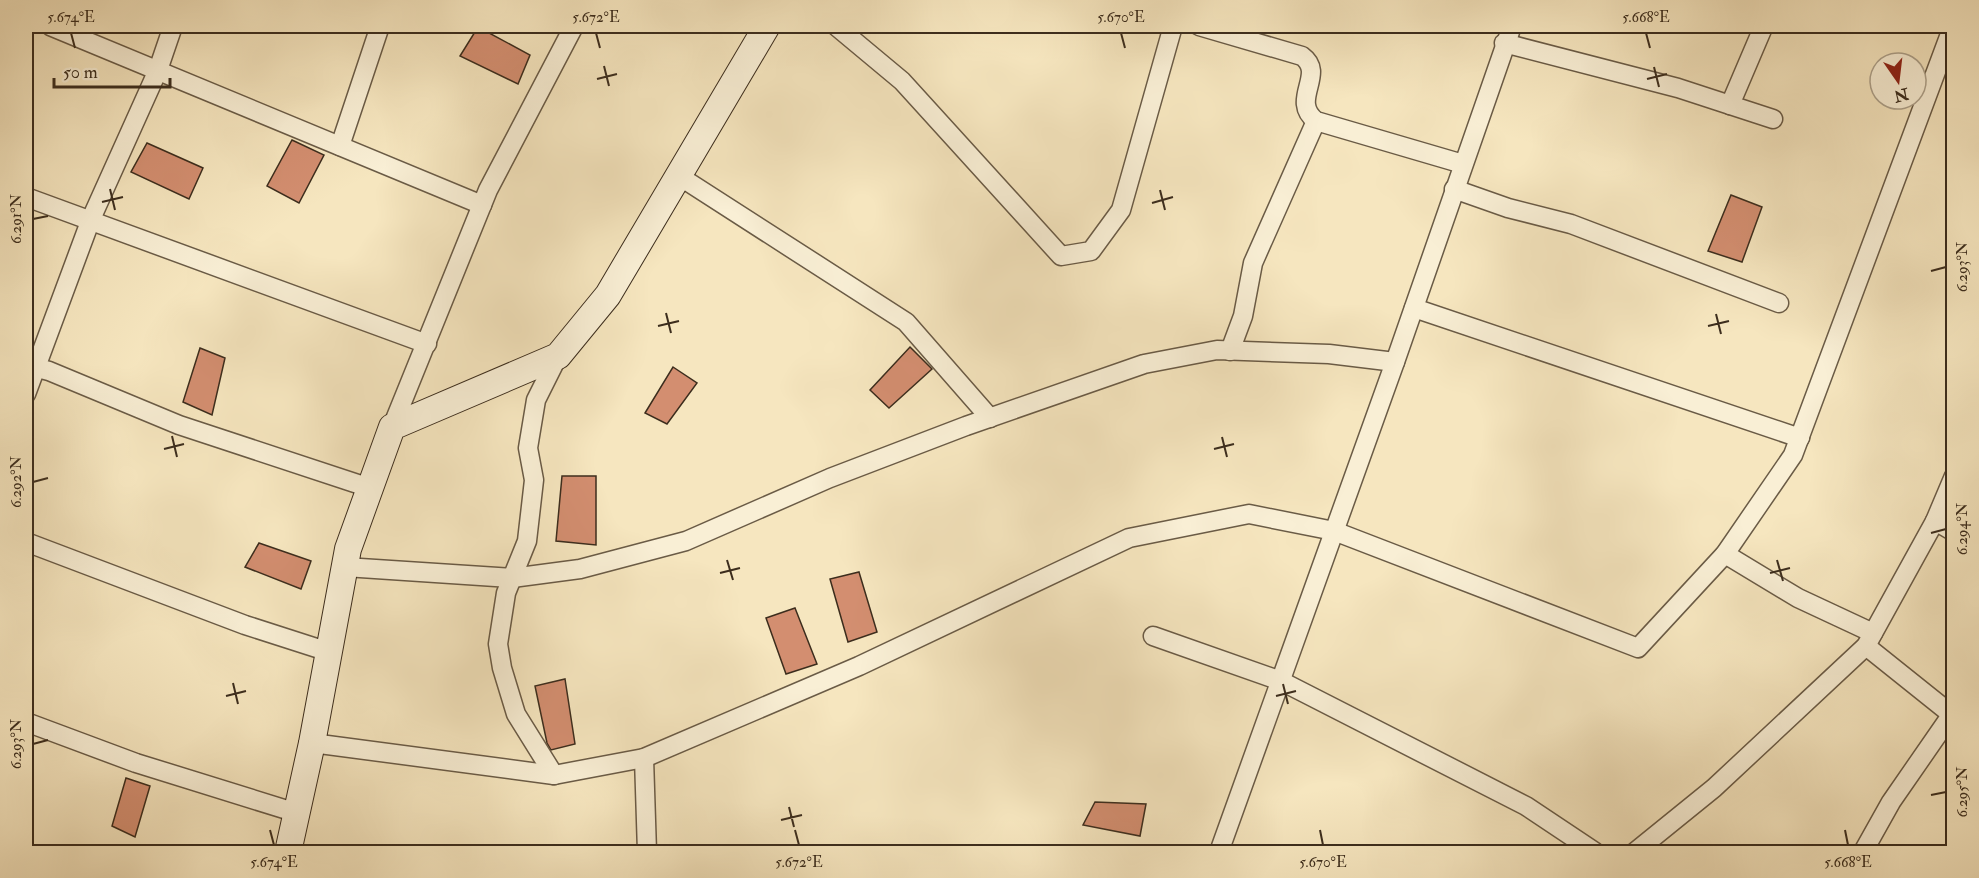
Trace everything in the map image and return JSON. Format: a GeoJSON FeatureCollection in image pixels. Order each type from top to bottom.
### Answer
{"type":"FeatureCollection","features":[{"type":"Feature","properties":{"kind":"street"},"geometry":{"type":"LineString","coordinates":[[50,26],[482,205]]}},
{"type":"Feature","properties":{"kind":"street"},"geometry":{"type":"LineString","coordinates":[[26,394],[31,366],[91,219],[158,70],[173,26]]}},
{"type":"Feature","properties":{"kind":"street"},"geometry":{"type":"LineString","coordinates":[[340,146],[380,26]]}},
{"type":"Feature","properties":{"kind":"street"},"geometry":{"type":"LineString","coordinates":[[288,852],[312,743],[348,549],[392,427],[482,205],[574,26]]}},
{"type":"Feature","properties":{"kind":"street"},"geometry":{"type":"LineString","coordinates":[[554,775],[516,714],[502,668],[498,645],[506,593],[527,541],[534,480],[528,448],[536,400],[558,356],[608,295],[767,26]]}},
{"type":"Feature","properties":{"kind":"street"},"geometry":{"type":"LineString","coordinates":[[836,26],[902,81],[1061,256],[1091,251],[1121,210],[1170,26]]}},
{"type":"Feature","properties":{"kind":"street"},"geometry":{"type":"LineString","coordinates":[[1199,26],[1302,56],[1310,62],[1312,69],[1305,102],[1307,114],[1316,121],[1463,164]]}},
{"type":"Feature","properties":{"kind":"street"},"geometry":{"type":"LineString","coordinates":[[1220,852],[1414,308],[1504,43],[1512,26]]}},
{"type":"Feature","properties":{"kind":"street"},"geometry":{"type":"LineString","coordinates":[[1730,105],[1762,30],[1761,26]]}},
{"type":"Feature","properties":{"kind":"street"},"geometry":{"type":"LineString","coordinates":[[312,743],[554,775],[644,758],[859,666],[1129,538],[1249,514],[1334,531],[1638,648],[1725,554],[1793,455],[1953,26]]}},
{"type":"Feature","properties":{"kind":"street"},"geometry":{"type":"LineString","coordinates":[[1504,43],[1678,88],[1773,119]]}},
{"type":"Feature","properties":{"kind":"street"},"geometry":{"type":"LineString","coordinates":[[1230,351],[1243,316],[1253,263],[1316,121]]}},
{"type":"Feature","properties":{"kind":"street"},"geometry":{"type":"LineString","coordinates":[[679,176],[906,322],[990,418]]}},
{"type":"Feature","properties":{"kind":"street"},"geometry":{"type":"LineString","coordinates":[[1454,189],[1508,208],[1571,224],[1779,303]]}},
{"type":"Feature","properties":{"kind":"street"},"geometry":{"type":"LineString","coordinates":[[26,197],[427,344]]}},
{"type":"Feature","properties":{"kind":"street"},"geometry":{"type":"LineString","coordinates":[[1414,308],[1800,438]]}},
{"type":"Feature","properties":{"kind":"street"},"geometry":{"type":"LineString","coordinates":[[345,567],[512,578],[580,569],[686,541],[830,478],[1144,364],[1217,350],[1329,354],[1395,362]]}},
{"type":"Feature","properties":{"kind":"street"},"geometry":{"type":"LineString","coordinates":[[392,427],[558,356]]}},
{"type":"Feature","properties":{"kind":"street"},"geometry":{"type":"LineString","coordinates":[[31,366],[180,425],[370,488]]}},
{"type":"Feature","properties":{"kind":"street"},"geometry":{"type":"LineString","coordinates":[[1635,852],[1714,788],[1870,640],[1935,521],[1953,476]]}},
{"type":"Feature","properties":{"kind":"street"},"geometry":{"type":"LineString","coordinates":[[1935,521],[1953,532]]}},
{"type":"Feature","properties":{"kind":"street"},"geometry":{"type":"LineString","coordinates":[[26,542],[245,625],[329,651]]}},
{"type":"Feature","properties":{"kind":"street"},"geometry":{"type":"LineString","coordinates":[[1725,554],[1870,640],[1952,712],[1891,802],[1863,852]]}},
{"type":"Feature","properties":{"kind":"street"},"geometry":{"type":"LineString","coordinates":[[1153,636],[1281,681],[1526,806],[1594,852]]}},
{"type":"Feature","properties":{"kind":"street"},"geometry":{"type":"LineString","coordinates":[[26,722],[136,763],[297,813]]}},
{"type":"Feature","properties":{"kind":"street"},"geometry":{"type":"LineString","coordinates":[[644,758],[647,852]]}},
{"type":"Feature","properties":{"kind":"building"},"geometry":{"type":"Polygon","coordinates":[[[478,27],[530,55],[518,84],[460,56],[478,27]]]}},
{"type":"Feature","properties":{"kind":"building"},"geometry":{"type":"Polygon","coordinates":[[[292,140],[324,155],[299,203],[267,186],[292,140]]]}},
{"type":"Feature","properties":{"kind":"building"},"geometry":{"type":"Polygon","coordinates":[[[147,143],[203,168],[189,199],[131,172],[147,143]]]}},
{"type":"Feature","properties":{"kind":"building"},"geometry":{"type":"Polygon","coordinates":[[[1731,195],[1762,207],[1742,262],[1708,251],[1731,195]]]}},
{"type":"Feature","properties":{"kind":"building"},"geometry":{"type":"Polygon","coordinates":[[[910,347],[932,369],[889,408],[870,390],[910,347]]]}},
{"type":"Feature","properties":{"kind":"building"},"geometry":{"type":"Polygon","coordinates":[[[200,348],[225,358],[212,415],[183,402],[200,348]]]}},
{"type":"Feature","properties":{"kind":"building"},"geometry":{"type":"Polygon","coordinates":[[[673,367],[697,383],[667,424],[645,413],[673,367]]]}},
{"type":"Feature","properties":{"kind":"building"},"geometry":{"type":"Polygon","coordinates":[[[562,476],[596,476],[596,545],[556,541],[562,476]]]}},
{"type":"Feature","properties":{"kind":"building"},"geometry":{"type":"Polygon","coordinates":[[[259,543],[311,561],[301,589],[245,567],[259,543]]]}},
{"type":"Feature","properties":{"kind":"building"},"geometry":{"type":"Polygon","coordinates":[[[859,572],[877,632],[848,642],[830,579],[859,572]]]}},
{"type":"Feature","properties":{"kind":"building"},"geometry":{"type":"Polygon","coordinates":[[[795,608],[817,664],[786,674],[766,618],[795,608]]]}},
{"type":"Feature","properties":{"kind":"building"},"geometry":{"type":"Polygon","coordinates":[[[565,679],[575,744],[551,750],[547,743],[535,686],[565,679]]]}},
{"type":"Feature","properties":{"kind":"building"},"geometry":{"type":"Polygon","coordinates":[[[126,778],[150,786],[135,837],[112,826],[126,778]]]}},
{"type":"Feature","properties":{"kind":"building"},"geometry":{"type":"Polygon","coordinates":[[[1095,802],[1146,804],[1140,836],[1083,825],[1095,802]]]}}]}
